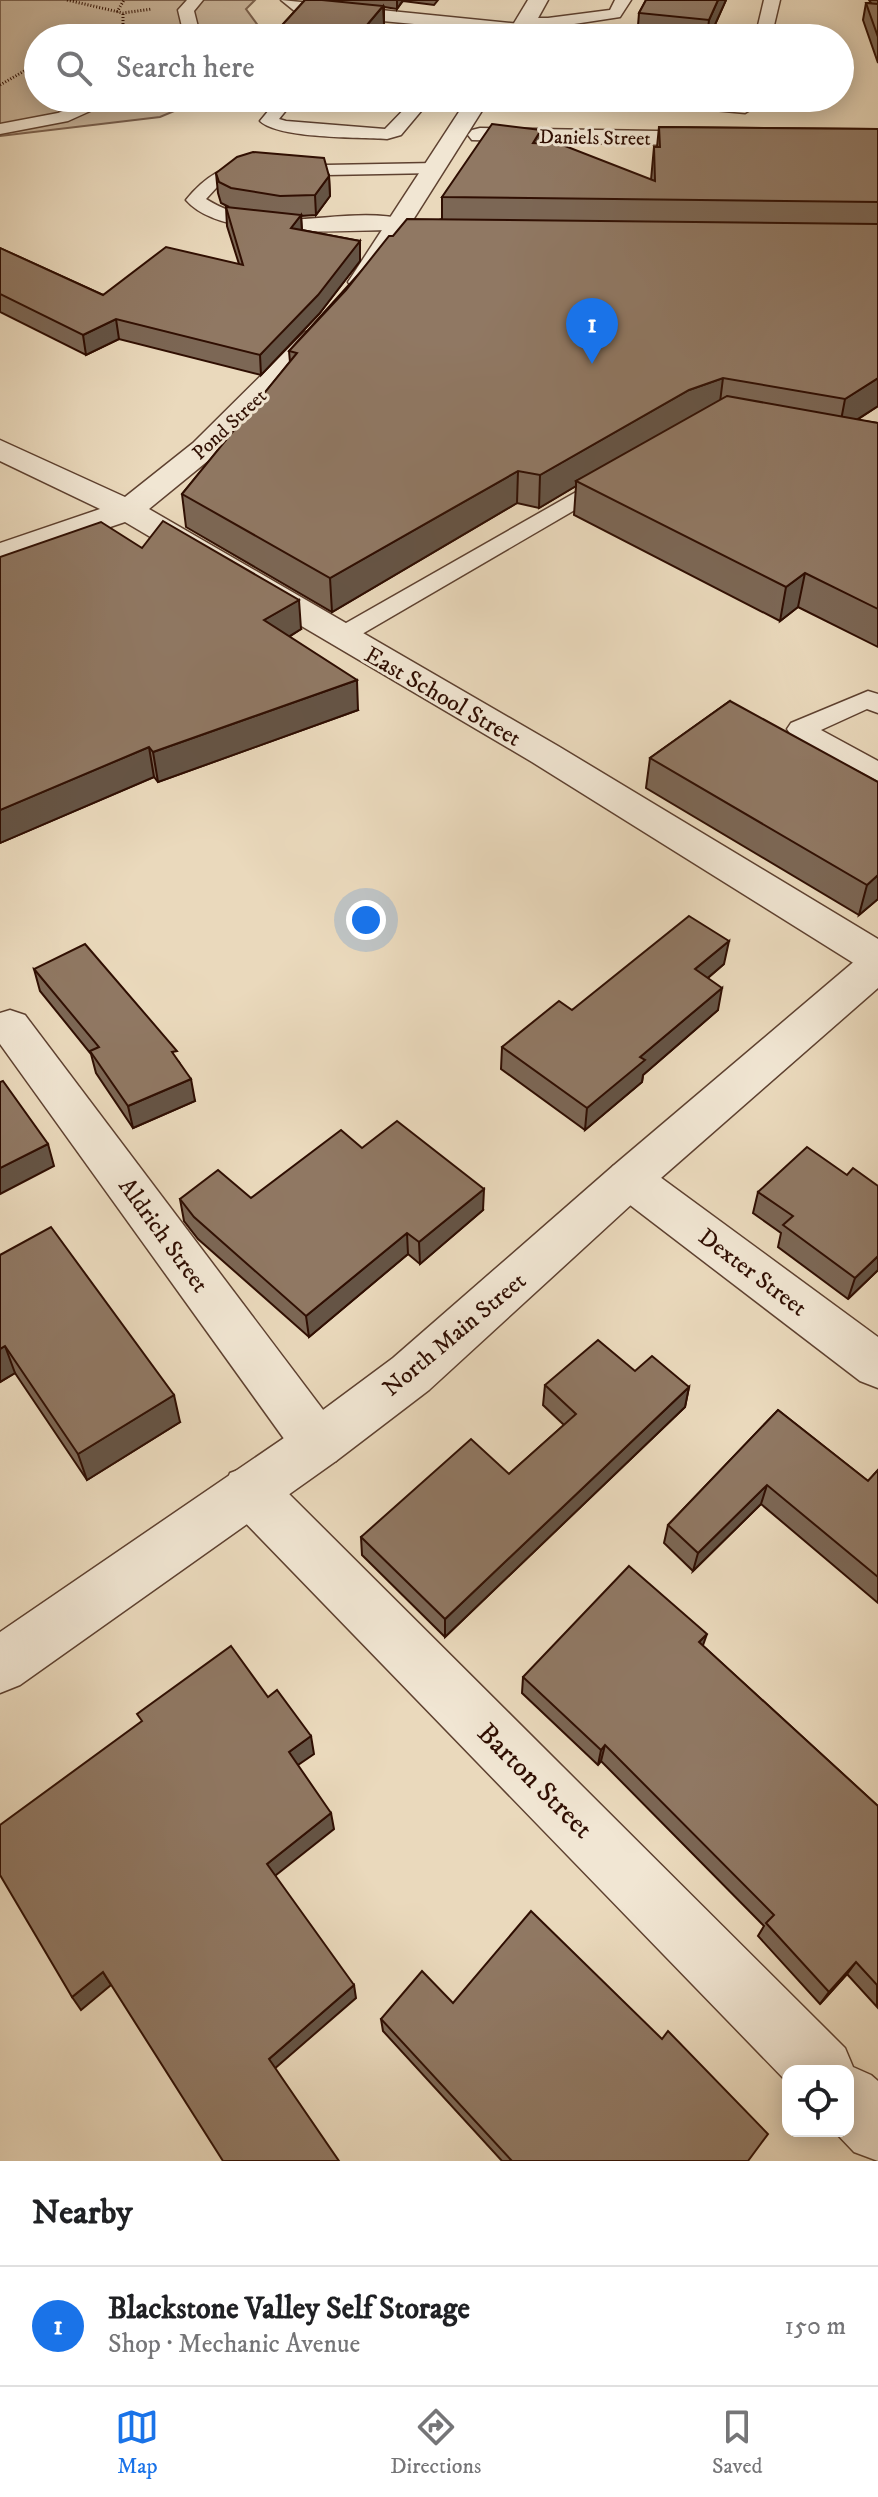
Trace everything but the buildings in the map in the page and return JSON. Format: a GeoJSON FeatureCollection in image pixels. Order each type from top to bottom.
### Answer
{"type":"FeatureCollection","features":[{"type":"Feature","properties":{"kind":"street"},"geometry":{"type":"LineString","coordinates":[[524,24],[538,0]]}},
{"type":"Feature","properties":{"kind":"street","name":"Pond Street"},"geometry":{"type":"LineString","coordinates":[[0,554],[128,510],[204,449],[294,362],[405,234],[436,168],[471,112]]}},
{"type":"Feature","properties":{"kind":"street","name":"Daniels Street"},"geometry":{"type":"LineString","coordinates":[[457,134],[742,117]]}},
{"type":"Feature","properties":{"kind":"street","name":"East School Street"},"geometry":{"type":"LineString","coordinates":[[0,449],[128,510],[545,754],[878,958]]}},
{"type":"Feature","properties":{"kind":"street","name":"North Main Street"},"geometry":{"type":"LineString","coordinates":[[0,1665],[318,1444],[411,1374],[629,1179],[878,965]]}},
{"type":"Feature","properties":{"kind":"street","name":"Aldrich Street"},"geometry":{"type":"LineString","coordinates":[[10,1026],[318,1444]]}},
{"type":"Feature","properties":{"kind":"street","name":"Dexter Street"},"geometry":{"type":"LineString","coordinates":[[629,1179],[878,1366]]}},
{"type":"Feature","properties":{"kind":"street","name":"Barton Street"},"geometry":{"type":"LineString","coordinates":[[249,1490],[816,2065]]}},
{"type":"Feature","properties":{"kind":"street"},"geometry":{"type":"LineString","coordinates":[[854,2104],[878,2128]]}},
{"type":"Feature","properties":{"kind":"lane"},"geometry":{"type":"LineString","coordinates":[[289,0],[297,8],[468,24]]}},
{"type":"Feature","properties":{"kind":"lane"},"geometry":{"type":"LineString","coordinates":[[544,24],[615,14],[623,0]]}},
{"type":"Feature","properties":{"kind":"lane"},"geometry":{"type":"LineString","coordinates":[[766,24],[772,0]]}},
{"type":"Feature","properties":{"kind":"lane"},"geometry":{"type":"LineString","coordinates":[[0,129],[75,112]]}},
{"type":"Feature","properties":{"kind":"lane"},"geometry":{"type":"LineString","coordinates":[[276,112],[268,121],[285,126],[369,134],[395,131],[412,112]]}},
{"type":"Feature","properties":{"kind":"lane"},"geometry":{"type":"LineString","coordinates":[[715,112],[742,117]]}},
{"type":"Feature","properties":{"kind":"lane"},"geometry":{"type":"LineString","coordinates":[[405,234],[264,226],[234,221],[210,211],[195,200],[212,182],[233,169],[254,164],[326,170],[436,168]]}},
{"type":"Feature","properties":{"kind":"lane"},"geometry":{"type":"LineString","coordinates":[[341,636],[628,469]]}},
{"type":"Feature","properties":{"kind":"lane"},"geometry":{"type":"LineString","coordinates":[[878,705],[868,699],[800,729],[878,772]]}},
{"type":"Feature","properties":{"kind":"path"},"geometry":{"type":"LineString","coordinates":[[67,0],[123,13],[190,6]]}},
{"type":"Feature","properties":{"kind":"path"},"geometry":{"type":"LineString","coordinates":[[117,12],[124,0]]}},
{"type":"Feature","properties":{"kind":"path"},"geometry":{"type":"LineString","coordinates":[[123,13],[123,24]]}},
{"type":"Feature","properties":{"kind":"path"},"geometry":{"type":"LineString","coordinates":[[0,85],[24,71]]}},
{"type":"Feature","properties":{"kind":"shaded area"},"geometry":{"type":"Polygon","coordinates":[[[0,0],[255,0],[246,9],[257,24],[24,24],[24,112],[172,112],[160,117],[0,136],[0,0]]]}},
{"type":"Feature","properties":{"kind":"place","name":"Blackstone Valley Self Storage"},"geometry":{"type":"Point","coordinates":[592,364]}}]}
